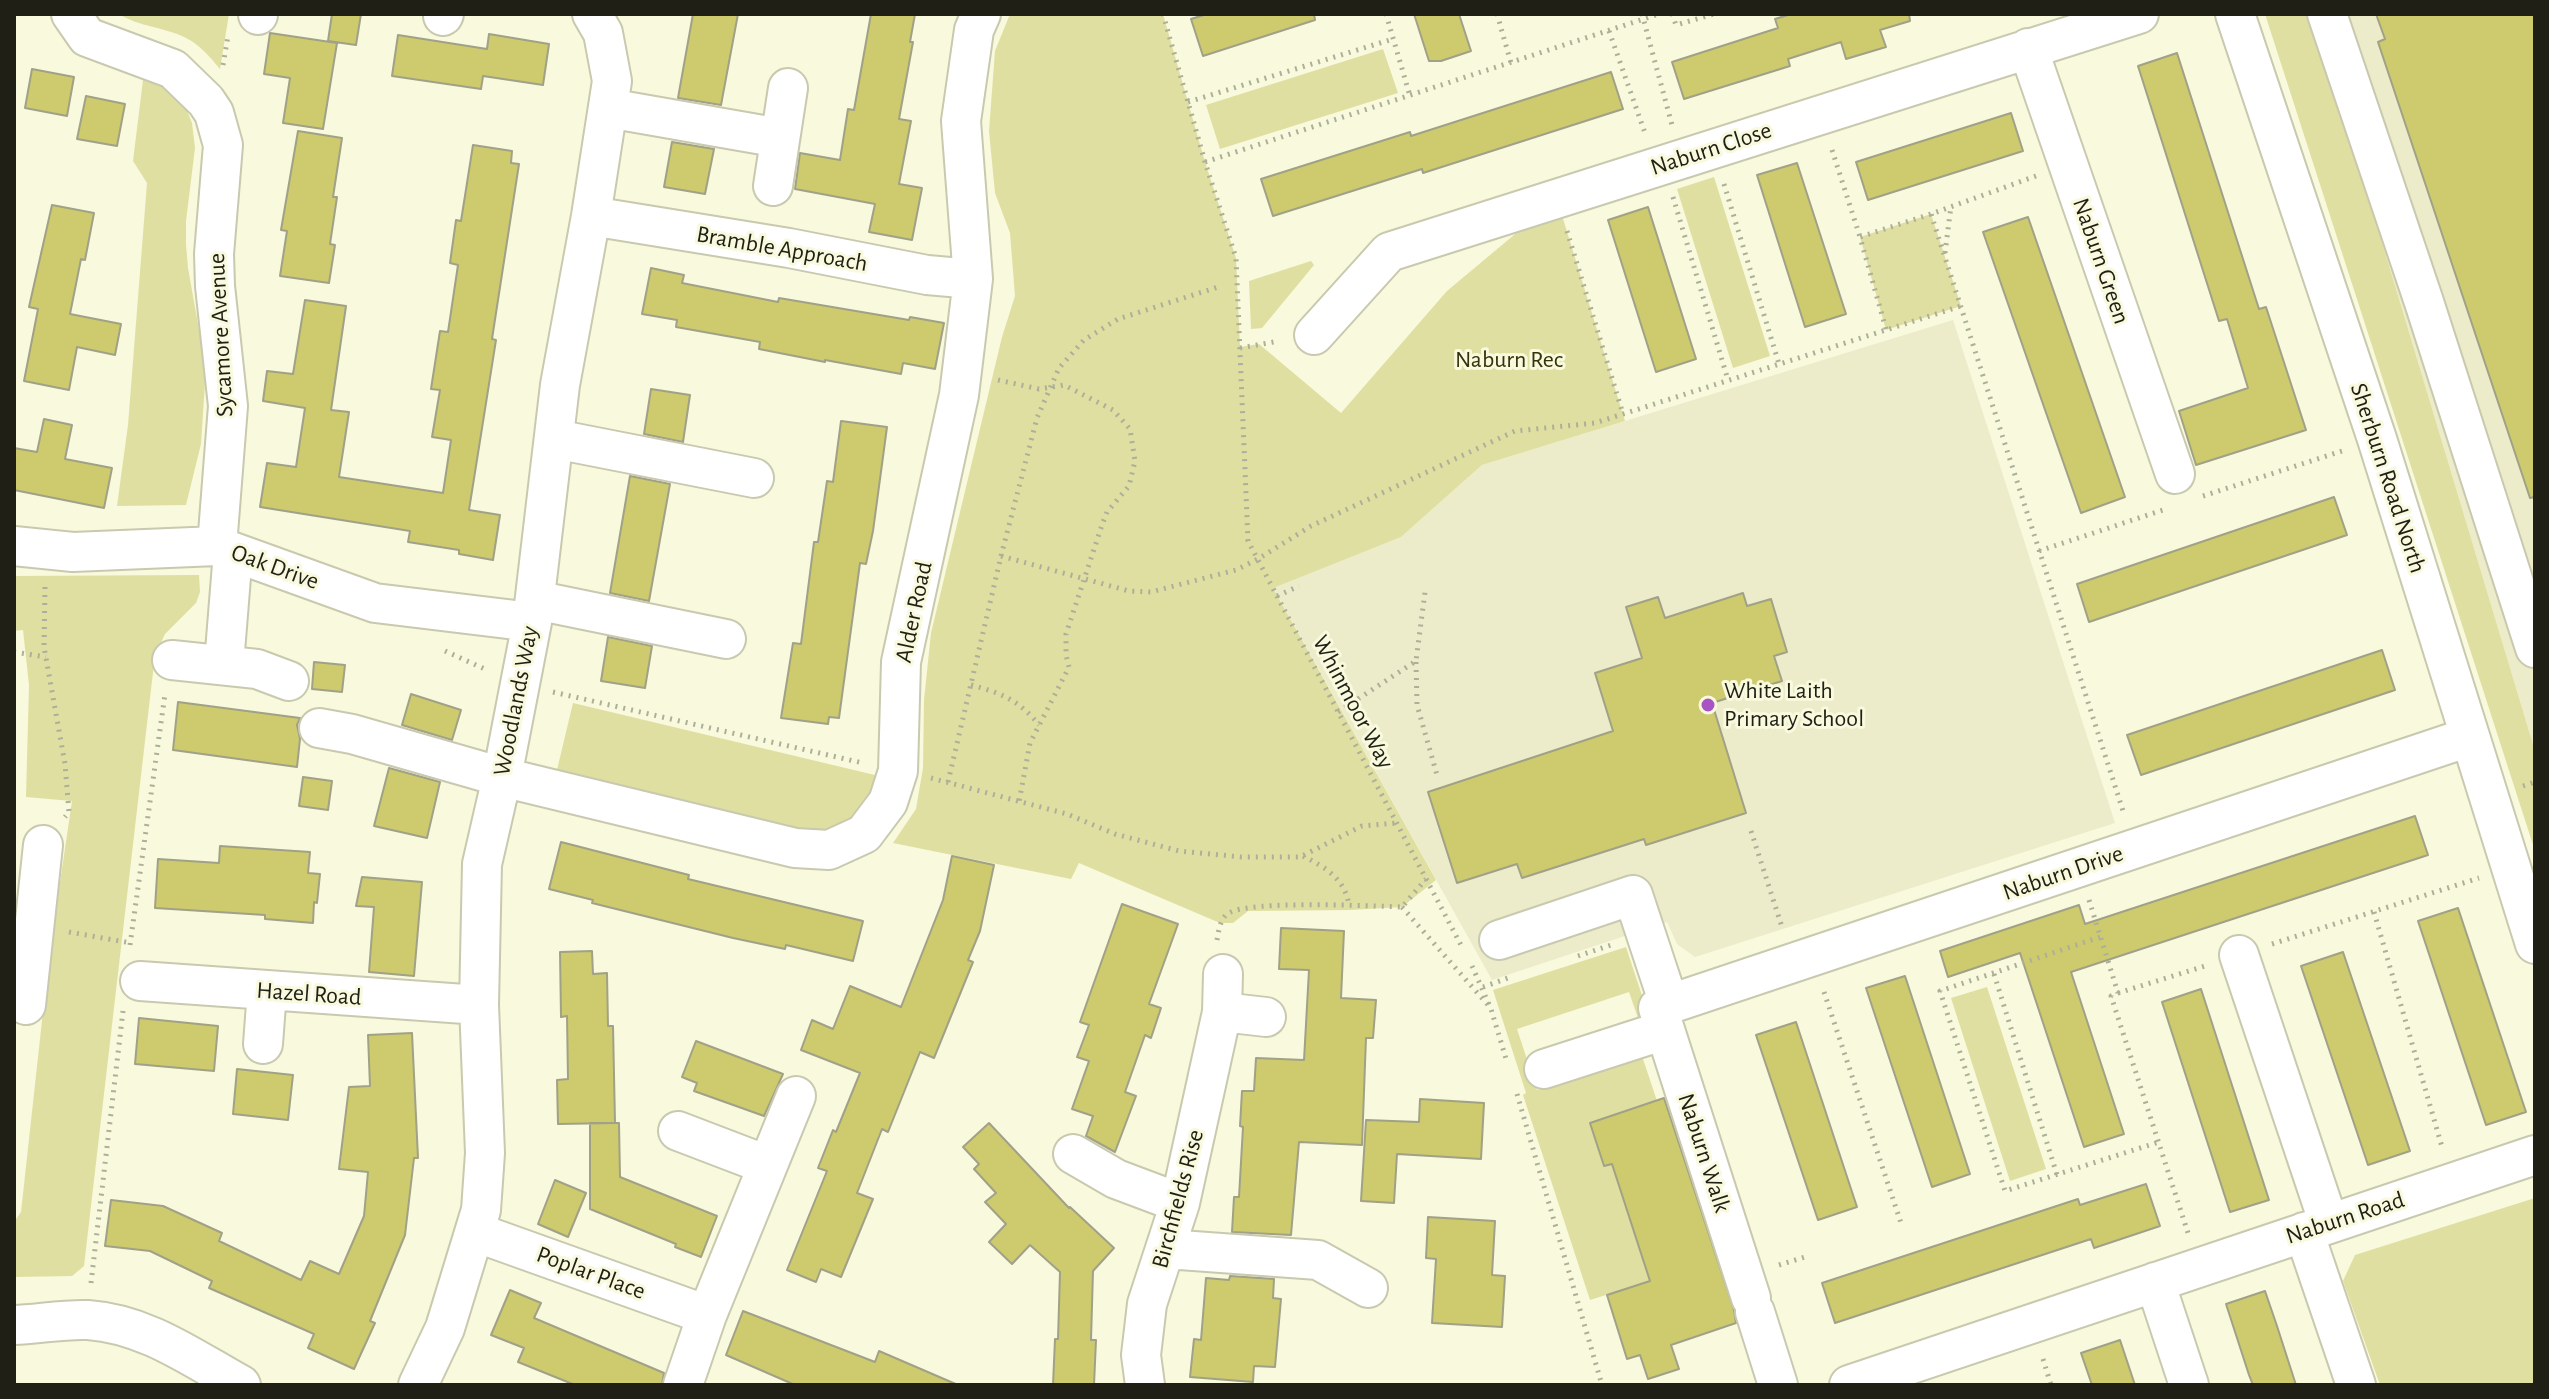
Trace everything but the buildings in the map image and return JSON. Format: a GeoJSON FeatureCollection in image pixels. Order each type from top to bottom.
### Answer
{"type":"FeatureCollection","features":[{"type":"Feature","properties":{"kind":"street","name":"Sycamore Avenue"},"geometry":{"type":"LineString","coordinates":[[71,14],[87,37],[173,69],[214,113],[223,145],[214,254],[228,406],[224,664]]}},
{"type":"Feature","properties":{"kind":"street","name":"Woodlands Way"},"geometry":{"type":"LineString","coordinates":[[418,1385],[445,1328],[481,1210],[485,1153],[479,1005],[482,864],[502,777],[533,611],[560,385],[612,81],[603,33],[592,14]]}},
{"type":"Feature","properties":{"kind":"street","name":"Alder Road"},"geometry":{"type":"LineString","coordinates":[[319,728],[352,734],[502,777],[795,848],[829,850],[864,834],[888,802],[898,771],[901,662],[962,371],[973,279],[961,121],[974,30],[981,14]]}},
{"type":"Feature","properties":{"kind":"street","name":"Naburn Close"},"geometry":{"type":"LineString","coordinates":[[1314,335],[1389,252],[2139,14]]}},
{"type":"Feature","properties":{"kind":"street","name":"Sherburn Road North"},"geometry":{"type":"LineString","coordinates":[[2235,14],[2377,439],[2535,944]]}},
{"type":"Feature","properties":{"kind":"street"},"geometry":{"type":"LineString","coordinates":[[2327,14],[2535,648]]}},
{"type":"Feature","properties":{"kind":"street","name":"Naburn Green"},"geometry":{"type":"LineString","coordinates":[[2028,48],[2175,474]]}},
{"type":"Feature","properties":{"kind":"street"},"geometry":{"type":"LineString","coordinates":[[773,186],[788,88]]}},
{"type":"Feature","properties":{"kind":"street"},"geometry":{"type":"LineString","coordinates":[[608,108],[780,138]]}},
{"type":"Feature","properties":{"kind":"street","name":"Bramble Approach"},"geometry":{"type":"LineString","coordinates":[[591,216],[789,248],[927,275],[973,279]]}},
{"type":"Feature","properties":{"kind":"street"},"geometry":{"type":"LineString","coordinates":[[555,439],[754,478]]}},
{"type":"Feature","properties":{"kind":"street","name":"Oak Drive"},"geometry":{"type":"LineString","coordinates":[[31,548],[73,552],[225,549],[375,603],[533,611],[726,639]]}},
{"type":"Feature","properties":{"kind":"street"},"geometry":{"type":"LineString","coordinates":[[172,660],[257,669],[289,681]]}},
{"type":"Feature","properties":{"kind":"street","name":"Naburn Drive"},"geometry":{"type":"LineString","coordinates":[[1526,1067],[1803,959],[2469,737]]}},
{"type":"Feature","properties":{"kind":"street"},"geometry":{"type":"LineString","coordinates":[[26,1005],[27,942],[43,845]]}},
{"type":"Feature","properties":{"kind":"street","name":"Naburn Walk"},"geometry":{"type":"LineString","coordinates":[[1499,940],[1633,895],[1664,1014],[1778,1385]]}},
{"type":"Feature","properties":{"kind":"street"},"geometry":{"type":"LineString","coordinates":[[2239,955],[2317,1228],[2356,1385]]}},
{"type":"Feature","properties":{"kind":"street","name":"Birchfields Rise"},"geometry":{"type":"LineString","coordinates":[[1145,1385],[1141,1355],[1147,1304],[1180,1203],[1222,1012],[1219,959]]}},
{"type":"Feature","properties":{"kind":"street","name":"Hazel Road"},"geometry":{"type":"LineString","coordinates":[[130,982],[479,1005]]}},
{"type":"Feature","properties":{"kind":"street"},"geometry":{"type":"LineString","coordinates":[[263,1044],[267,991]]}},
{"type":"Feature","properties":{"kind":"street"},"geometry":{"type":"LineString","coordinates":[[1222,1012],[1266,1017]]}},
{"type":"Feature","properties":{"kind":"street"},"geometry":{"type":"LineString","coordinates":[[683,1385],[707,1315],[796,1096]]}},
{"type":"Feature","properties":{"kind":"street"},"geometry":{"type":"LineString","coordinates":[[678,1131],[767,1165]]}},
{"type":"Feature","properties":{"kind":"street"},"geometry":{"type":"LineString","coordinates":[[1073,1154],[1116,1179],[1180,1203]]}},
{"type":"Feature","properties":{"kind":"street","name":"Naburn Road"},"geometry":{"type":"LineString","coordinates":[[1849,1385],[2535,1155]]}},
{"type":"Feature","properties":{"kind":"street","name":"Poplar Place"},"geometry":{"type":"LineString","coordinates":[[475,1232],[707,1315]]}},
{"type":"Feature","properties":{"kind":"street"},"geometry":{"type":"LineString","coordinates":[[1166,1249],[1318,1260],[1368,1288]]}},
{"type":"Feature","properties":{"kind":"street"},"geometry":{"type":"LineString","coordinates":[[2155,1282],[2189,1385]]}},
{"type":"Feature","properties":{"kind":"street"},"geometry":{"type":"LineString","coordinates":[[14,1325],[87,1320],[114,1324],[153,1335],[241,1385]]}},
{"type":"Feature","properties":{"kind":"path","name":"Whinmoor Way"},"geometry":{"type":"LineString","coordinates":[[1163,14],[1236,258],[1248,541],[1483,987],[1491,1009],[1526,1067]]}},
{"type":"Feature","properties":{"kind":"path"},"geometry":{"type":"LineString","coordinates":[[1386,14],[1410,96]]}},
{"type":"Feature","properties":{"kind":"path"},"geometry":{"type":"LineString","coordinates":[[1497,14],[1511,63]]}},
{"type":"Feature","properties":{"kind":"path"},"geometry":{"type":"LineString","coordinates":[[1205,162],[1511,63],[1642,17],[1659,14]]}},
{"type":"Feature","properties":{"kind":"path"},"geometry":{"type":"LineString","coordinates":[[1672,14],[1676,25],[1714,14]]}},
{"type":"Feature","properties":{"kind":"path"},"geometry":{"type":"LineString","coordinates":[[1642,17],[1779,364]]}},
{"type":"Feature","properties":{"kind":"path"},"geometry":{"type":"LineString","coordinates":[[1188,102],[1393,39]]}},
{"type":"Feature","properties":{"kind":"path"},"geometry":{"type":"LineString","coordinates":[[1821,114],[1886,330]]}},
{"type":"Feature","properties":{"kind":"path"},"geometry":{"type":"LineString","coordinates":[[1860,237],[2067,165]]}},
{"type":"Feature","properties":{"kind":"path"},"geometry":{"type":"LineString","coordinates":[[1557,199],[1623,414]]}},
{"type":"Feature","properties":{"kind":"path"},"geometry":{"type":"LineString","coordinates":[[1945,257],[1951,206]]}},
{"type":"Feature","properties":{"kind":"path"},"geometry":{"type":"LineString","coordinates":[[1931,214],[2135,848]]}},
{"type":"Feature","properties":{"kind":"path"},"geometry":{"type":"LineString","coordinates":[[948,782],[1037,418],[1059,368],[1084,340],[1118,319],[1218,287]]}},
{"type":"Feature","properties":{"kind":"path"},"geometry":{"type":"LineString","coordinates":[[1001,556],[1129,591],[1151,592],[1236,570],[1311,526],[1515,431],[1595,423],[1961,306]]}},
{"type":"Feature","properties":{"kind":"path"},"geometry":{"type":"LineString","coordinates":[[962,371],[1039,389],[1064,385],[1087,396],[1113,410],[1130,429],[1135,461],[1129,486],[1107,512],[1066,634],[1069,667],[1030,743],[1019,802]]}},
{"type":"Feature","properties":{"kind":"path"},"geometry":{"type":"LineString","coordinates":[[31,548],[44,605],[46,657],[65,764],[69,812],[43,845]]}},
{"type":"Feature","properties":{"kind":"path"},"geometry":{"type":"LineString","coordinates":[[1277,596],[1299,586]]}},
{"type":"Feature","properties":{"kind":"path"},"geometry":{"type":"LineString","coordinates":[[1425,592],[1416,661],[1417,705],[1437,775]]}},
{"type":"Feature","properties":{"kind":"path"},"geometry":{"type":"LineString","coordinates":[[444,651],[520,685],[948,782],[1067,814],[1115,834],[1179,851],[1241,857],[1303,856],[1362,826],[1397,823]]}},
{"type":"Feature","properties":{"kind":"path"},"geometry":{"type":"LineString","coordinates":[[14,652],[46,657]]}},
{"type":"Feature","properties":{"kind":"path"},"geometry":{"type":"LineString","coordinates":[[87,1320],[130,982],[131,943],[166,684],[172,660]]}},
{"type":"Feature","properties":{"kind":"path"},"geometry":{"type":"LineString","coordinates":[[1338,712],[1416,661]]}},
{"type":"Feature","properties":{"kind":"path"},"geometry":{"type":"LineString","coordinates":[[971,685],[1001,693],[1026,709],[1039,725]]}},
{"type":"Feature","properties":{"kind":"path"},"geometry":{"type":"LineString","coordinates":[[1751,831],[1803,959],[1902,1226]]}},
{"type":"Feature","properties":{"kind":"path"},"geometry":{"type":"LineString","coordinates":[[1303,856],[1329,869],[1347,896],[1349,905]]}},
{"type":"Feature","properties":{"kind":"path"},"geometry":{"type":"LineString","coordinates":[[2079,868],[2118,993]]}},
{"type":"Feature","properties":{"kind":"path"},"geometry":{"type":"LineString","coordinates":[[2199,1267],[2111,996],[2511,868]]}},
{"type":"Feature","properties":{"kind":"path"},"geometry":{"type":"LineString","coordinates":[[1402,907],[1426,879]]}},
{"type":"Feature","properties":{"kind":"path"},"geometry":{"type":"LineString","coordinates":[[1219,959],[1220,923],[1229,913],[1249,907],[1402,907],[1491,1009]]}},
{"type":"Feature","properties":{"kind":"path"},"geometry":{"type":"LineString","coordinates":[[2374,912],[2452,1183]]}},
{"type":"Feature","properties":{"kind":"path"},"geometry":{"type":"LineString","coordinates":[[2100,937],[1940,991],[2005,1191],[2159,1142]]}},
{"type":"Feature","properties":{"kind":"path"},"geometry":{"type":"LineString","coordinates":[[27,942],[131,943]]}},
{"type":"Feature","properties":{"kind":"path"},"geometry":{"type":"LineString","coordinates":[[1994,973],[2057,1175]]}},
{"type":"Feature","properties":{"kind":"path"},"geometry":{"type":"LineString","coordinates":[[1516,1094],[1602,1385]]}},
{"type":"Feature","properties":{"kind":"shaded area"},"geometry":{"type":"Polygon","coordinates":[[[2306,14],[2535,14],[2535,751],[2372,209],[2306,14]]]}},
{"type":"Feature","properties":{"kind":"shaded area","name":"White Laith Primary School"},"geometry":{"type":"Polygon","coordinates":[[[1953,320],[2115,823],[1695,957],[1677,944],[1667,922],[1492,980],[1273,587],[1401,537],[1482,465],[1953,320]]]}},
{"type":"Feature","properties":{"kind":"green space"},"geometry":{"type":"Polygon","coordinates":[[[119,14],[229,14],[220,69],[186,38],[119,14]]]}},
{"type":"Feature","properties":{"kind":"green space","name":"Naburn Rec"},"geometry":{"type":"Polygon","coordinates":[[[1010,14],[1163,14],[1236,258],[1240,347],[1259,344],[1341,413],[1447,291],[1557,199],[1625,421],[1482,465],[1401,537],[1273,588],[1436,880],[1402,907],[1248,911],[1233,923],[1220,923],[1079,863],[1071,879],[893,843],[916,809],[923,768],[924,700],[931,633],[1002,337],[1015,296],[1010,233],[995,193],[989,131],[995,51],[1010,14]]]}},
{"type":"Feature","properties":{"kind":"green space"},"geometry":{"type":"Polygon","coordinates":[[[2265,14],[2306,14],[2372,209],[2535,751],[2535,851],[2265,14]]]}},
{"type":"Feature","properties":{"kind":"green space"},"geometry":{"type":"Polygon","coordinates":[[[1383,49],[1398,93],[1220,149],[1206,105],[1383,49]]]}},
{"type":"Feature","properties":{"kind":"green space"},"geometry":{"type":"Polygon","coordinates":[[[143,80],[166,87],[182,98],[192,123],[195,148],[186,245],[205,383],[201,444],[186,505],[117,506],[128,425],[147,183],[133,161],[143,80]]]}},
{"type":"Feature","properties":{"kind":"green space"},"geometry":{"type":"Polygon","coordinates":[[[1714,177],[1770,356],[1733,368],[1677,189],[1714,177]]]}},
{"type":"Feature","properties":{"kind":"green space"},"geometry":{"type":"Polygon","coordinates":[[[1931,214],[1961,306],[1886,330],[1860,237],[1931,214]]]}},
{"type":"Feature","properties":{"kind":"green space"},"geometry":{"type":"Polygon","coordinates":[[[1311,261],[1314,265],[1262,328],[1251,329],[1249,281],[1311,261]]]}},
{"type":"Feature","properties":{"kind":"green space"},"geometry":{"type":"Polygon","coordinates":[[[199,575],[200,592],[196,603],[165,634],[155,655],[84,1266],[72,1276],[14,1277],[14,1222],[21,1212],[49,957],[72,801],[26,797],[29,685],[23,630],[14,631],[14,576],[199,575]]]}},
{"type":"Feature","properties":{"kind":"green space"},"geometry":{"type":"Polygon","coordinates":[[[573,703],[879,776],[868,801],[853,818],[832,827],[805,832],[556,774],[573,703]]]}},
{"type":"Feature","properties":{"kind":"green space"},"geometry":{"type":"Polygon","coordinates":[[[1626,947],[1649,1017],[1639,1021],[1629,992],[1517,1029],[1537,1090],[1642,1056],[1657,1101],[1590,1123],[1603,1166],[1612,1164],[1650,1281],[1590,1300],[1523,1095],[1526,1093],[1493,990],[1626,947]]]}},
{"type":"Feature","properties":{"kind":"green space"},"geometry":{"type":"Polygon","coordinates":[[[1987,987],[2046,1169],[2010,1181],[1951,998],[1987,987]]]}},
{"type":"Feature","properties":{"kind":"green space"},"geometry":{"type":"Polygon","coordinates":[[[2535,1198],[2535,1385],[2380,1385],[2343,1281],[2355,1255],[2535,1198]]]}},
{"type":"Feature","properties":{"kind":"place","name":"White Laith Primary School"},"geometry":{"type":"Point","coordinates":[1708,705]}}]}
